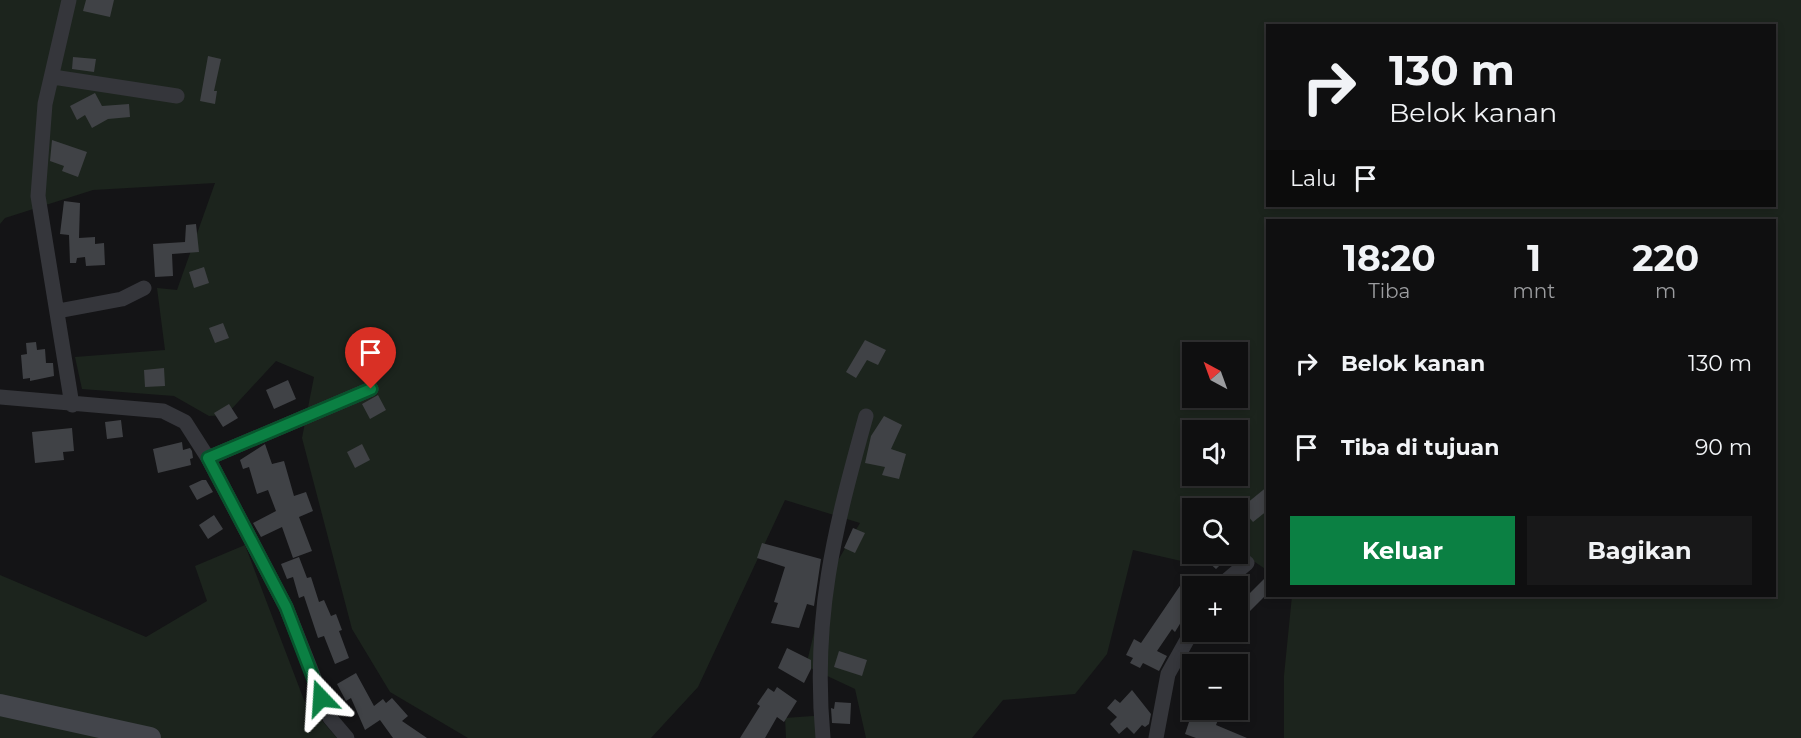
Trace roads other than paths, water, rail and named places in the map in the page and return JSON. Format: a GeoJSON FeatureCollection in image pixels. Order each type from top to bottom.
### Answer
{"type":"FeatureCollection","features":[{"type":"Feature","properties":{"kind":"main road"},"geometry":{"type":"LineString","coordinates":[[0,705],[150,738]]}},
{"type":"Feature","properties":{"kind":"street"},"geometry":{"type":"LineString","coordinates":[[69,0],[45,105],[38,196],[72,405]]}},
{"type":"Feature","properties":{"kind":"street"},"geometry":{"type":"LineString","coordinates":[[53,77],[177,96]]}},
{"type":"Feature","properties":{"kind":"street"},"geometry":{"type":"LineString","coordinates":[[58,311],[122,299],[144,288]]}},
{"type":"Feature","properties":{"kind":"street"},"geometry":{"type":"LineString","coordinates":[[208,458],[371,389]]}},
{"type":"Feature","properties":{"kind":"street"},"geometry":{"type":"LineString","coordinates":[[0,397],[72,405],[163,411],[185,422],[208,458],[286,607],[330,718],[347,738]]}},
{"type":"Feature","properties":{"kind":"street"},"geometry":{"type":"LineString","coordinates":[[823,738],[819,665],[820,623],[839,512],[866,416]]}},
{"type":"Feature","properties":{"kind":"street"},"geometry":{"type":"LineString","coordinates":[[1232,576],[1246,564]]}},
{"type":"Feature","properties":{"kind":"street"},"geometry":{"type":"LineString","coordinates":[[1156,738],[1168,674],[1186,642]]}}]}
